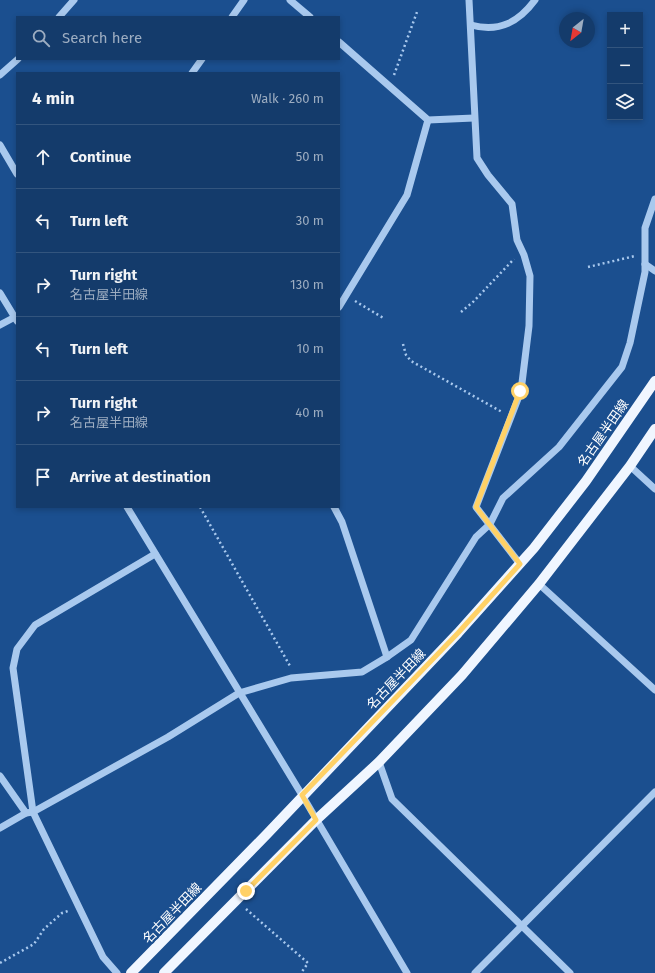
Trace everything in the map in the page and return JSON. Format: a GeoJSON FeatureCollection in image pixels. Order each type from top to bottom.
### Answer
{"type":"FeatureCollection","features":[{"type":"Feature","properties":{"kind":"main road","name":"名古屋半田線"},"geometry":{"type":"LineString","coordinates":[[131,973],[267,834],[302,795],[458,633],[520,564],[586,481],[655,381]]}},
{"type":"Feature","properties":{"kind":"main road"},"geometry":{"type":"LineString","coordinates":[[164,973],[316,820],[379,762],[462,675],[539,584],[630,466],[655,429]]}},
{"type":"Feature","properties":{"kind":"street"},"geometry":{"type":"LineString","coordinates":[[60,16],[74,0]]}},
{"type":"Feature","properties":{"kind":"street"},"geometry":{"type":"LineString","coordinates":[[233,16],[244,0]]}},
{"type":"Feature","properties":{"kind":"street"},"geometry":{"type":"LineString","coordinates":[[290,0],[309,16]]}},
{"type":"Feature","properties":{"kind":"street"},"geometry":{"type":"LineString","coordinates":[[469,0],[477,158],[488,175],[512,204],[517,240],[524,255],[530,276],[529,326],[520,391],[476,507],[520,564]]}},
{"type":"Feature","properties":{"kind":"street"},"geometry":{"type":"LineString","coordinates":[[471,25],[481,28],[495,28],[512,22],[525,14],[535,0]]}},
{"type":"Feature","properties":{"kind":"street"},"geometry":{"type":"LineString","coordinates":[[340,43],[428,120],[474,118]]}},
{"type":"Feature","properties":{"kind":"street"},"geometry":{"type":"LineString","coordinates":[[0,74],[17,60]]}},
{"type":"Feature","properties":{"kind":"street"},"geometry":{"type":"LineString","coordinates":[[193,72],[201,60]]}},
{"type":"Feature","properties":{"kind":"street"},"geometry":{"type":"LineString","coordinates":[[340,305],[407,194],[428,120]]}},
{"type":"Feature","properties":{"kind":"street"},"geometry":{"type":"LineString","coordinates":[[0,145],[16,172]]}},
{"type":"Feature","properties":{"kind":"street"},"geometry":{"type":"LineString","coordinates":[[0,828],[168,737],[240,693],[291,678],[362,672],[411,640],[476,537],[490,524],[503,498],[559,446],[622,367],[630,343],[645,272],[645,228],[655,199]]}},
{"type":"Feature","properties":{"kind":"street"},"geometry":{"type":"LineString","coordinates":[[645,264],[655,271]]}},
{"type":"Feature","properties":{"kind":"street"},"geometry":{"type":"LineString","coordinates":[[0,294],[16,319],[0,326]]}},
{"type":"Feature","properties":{"kind":"street"},"geometry":{"type":"LineString","coordinates":[[630,466],[655,489]]}},
{"type":"Feature","properties":{"kind":"street"},"geometry":{"type":"LineString","coordinates":[[128,508],[302,795],[407,973]]}},
{"type":"Feature","properties":{"kind":"street"},"geometry":{"type":"LineString","coordinates":[[335,508],[342,522],[386,657]]}},
{"type":"Feature","properties":{"kind":"street"},"geometry":{"type":"LineString","coordinates":[[30,812],[13,668],[17,649],[35,625],[155,554]]}},
{"type":"Feature","properties":{"kind":"street"},"geometry":{"type":"LineString","coordinates":[[539,584],[655,690]]}},
{"type":"Feature","properties":{"kind":"street"},"geometry":{"type":"LineString","coordinates":[[379,762],[392,798],[570,973]]}},
{"type":"Feature","properties":{"kind":"street"},"geometry":{"type":"LineString","coordinates":[[0,776],[30,812],[79,906],[103,957],[117,973]]}},
{"type":"Feature","properties":{"kind":"street"},"geometry":{"type":"LineString","coordinates":[[475,973],[655,792]]}},
{"type":"Feature","properties":{"kind":"path"},"geometry":{"type":"LineString","coordinates":[[388,85],[392,80],[417,12]]}},
{"type":"Feature","properties":{"kind":"path"},"geometry":{"type":"LineString","coordinates":[[588,267],[645,254]]}},
{"type":"Feature","properties":{"kind":"path"},"geometry":{"type":"LineString","coordinates":[[461,312],[473,302],[514,259],[524,255]]}},
{"type":"Feature","properties":{"kind":"path"},"geometry":{"type":"LineString","coordinates":[[346,296],[386,319]]}},
{"type":"Feature","properties":{"kind":"path"},"geometry":{"type":"LineString","coordinates":[[403,344],[406,356],[411,361],[510,417]]}},
{"type":"Feature","properties":{"kind":"path"},"geometry":{"type":"LineString","coordinates":[[201,508],[285,655],[291,668],[291,678]]}},
{"type":"Feature","properties":{"kind":"path"},"geometry":{"type":"LineString","coordinates":[[236,901],[308,963],[302,973]]}},
{"type":"Feature","properties":{"kind":"path"},"geometry":{"type":"LineString","coordinates":[[0,963],[34,944],[44,929],[62,913],[79,906]]}},
{"type":"Feature","properties":{"kind":"route"},"geometry":{"type":"LineString","coordinates":[[246,891],[316,820],[302,795],[458,633],[520,564],[476,507],[520,391]]}}]}
